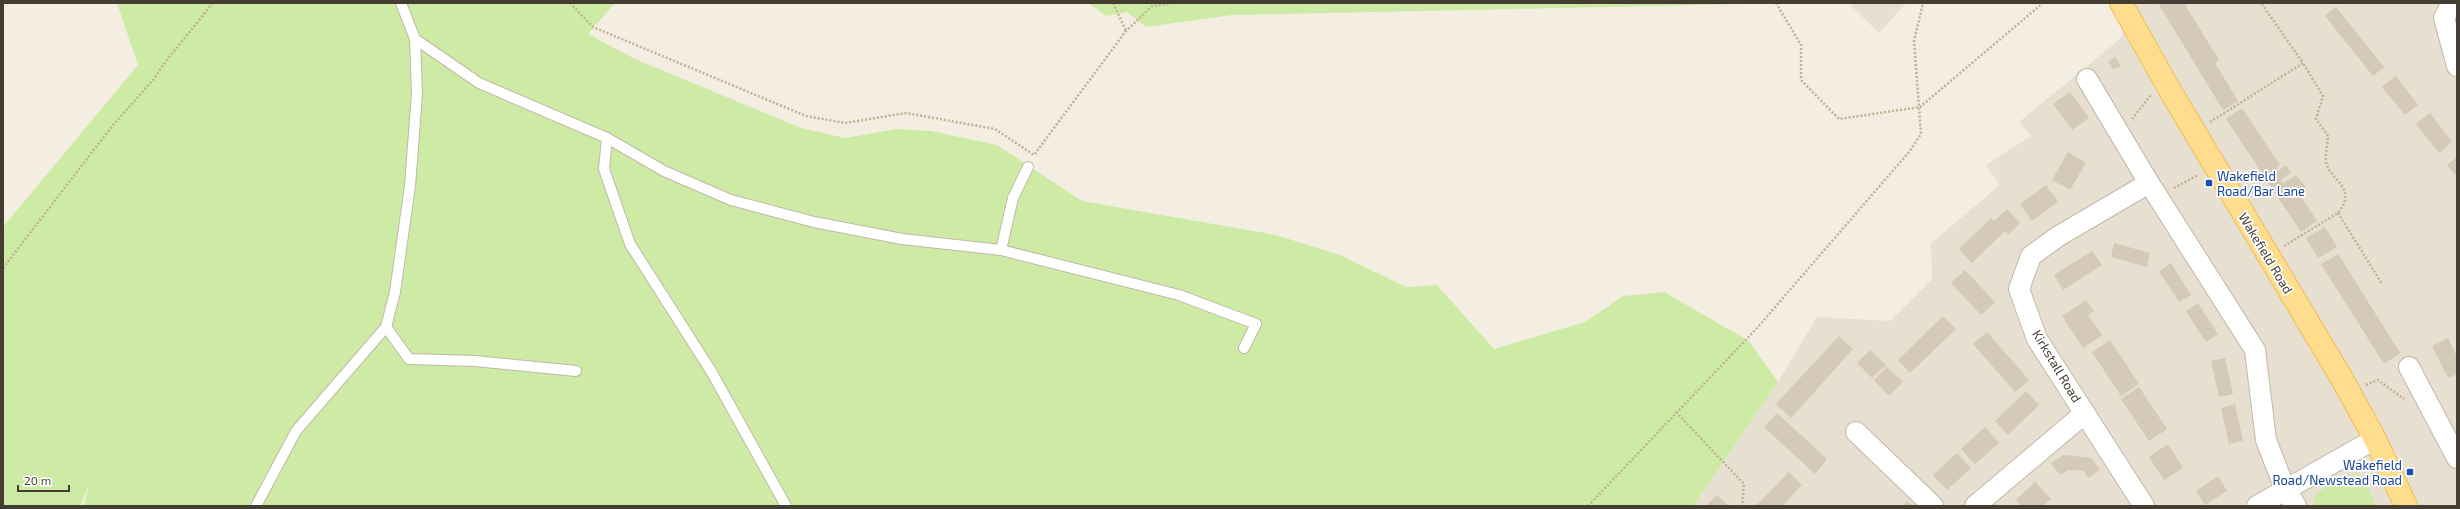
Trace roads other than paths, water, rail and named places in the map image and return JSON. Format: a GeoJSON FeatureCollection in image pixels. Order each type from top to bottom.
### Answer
{"type":"FeatureCollection","features":[{"type":"Feature","properties":{"kind":"main road","name":"Wakefield Road"},"geometry":{"type":"LineString","coordinates":[[2121,3],[2194,132],[2350,392],[2375,439],[2406,506]]}},
{"type":"Feature","properties":{"kind":"street"},"geometry":{"type":"LineString","coordinates":[[2452,3],[2444,18],[2457,66]]}},
{"type":"Feature","properties":{"kind":"street"},"geometry":{"type":"LineString","coordinates":[[2086,78],[2154,190],[2255,350],[2266,440],[2285,489],[2296,506]]}},
{"type":"Feature","properties":{"kind":"street","name":"Kirkstall Road"},"geometry":{"type":"LineString","coordinates":[[2144,506],[2037,339],[2018,289],[2031,256],[2057,237],[2154,190]]}},
{"type":"Feature","properties":{"kind":"street"},"geometry":{"type":"LineString","coordinates":[[2409,367],[2457,458]]}},
{"type":"Feature","properties":{"kind":"street"},"geometry":{"type":"LineString","coordinates":[[1975,506],[2085,412]]}},
{"type":"Feature","properties":{"kind":"street"},"geometry":{"type":"LineString","coordinates":[[1856,432],[1933,506]]}},
{"type":"Feature","properties":{"kind":"street"},"geometry":{"type":"LineString","coordinates":[[2257,506],[2375,439]]}},
{"type":"Feature","properties":{"kind":"lane"},"geometry":{"type":"LineString","coordinates":[[256,506],[296,431],[386,327],[395,292],[410,186],[418,93],[415,39],[401,3]]}},
{"type":"Feature","properties":{"kind":"lane"},"geometry":{"type":"LineString","coordinates":[[415,39],[479,83],[607,138],[664,171],[731,200],[814,222],[902,239],[1001,250],[1178,296],[1256,324],[1244,348]]}},
{"type":"Feature","properties":{"kind":"lane"},"geometry":{"type":"LineString","coordinates":[[607,138],[604,169],[630,244],[711,371],[786,506]]}},
{"type":"Feature","properties":{"kind":"lane"},"geometry":{"type":"LineString","coordinates":[[1001,250],[1013,198],[1028,167]]}},
{"type":"Feature","properties":{"kind":"lane"},"geometry":{"type":"LineString","coordinates":[[386,327],[409,359],[475,361],[576,371]]}},
{"type":"Feature","properties":{"kind":"place","name":"Wakefield Road/Bar Lane"},"geometry":{"type":"Point","coordinates":[2209,183]}},
{"type":"Feature","properties":{"kind":"place","name":"Wakefield Road/Newstead Road"},"geometry":{"type":"Point","coordinates":[2410,472]}}]}
